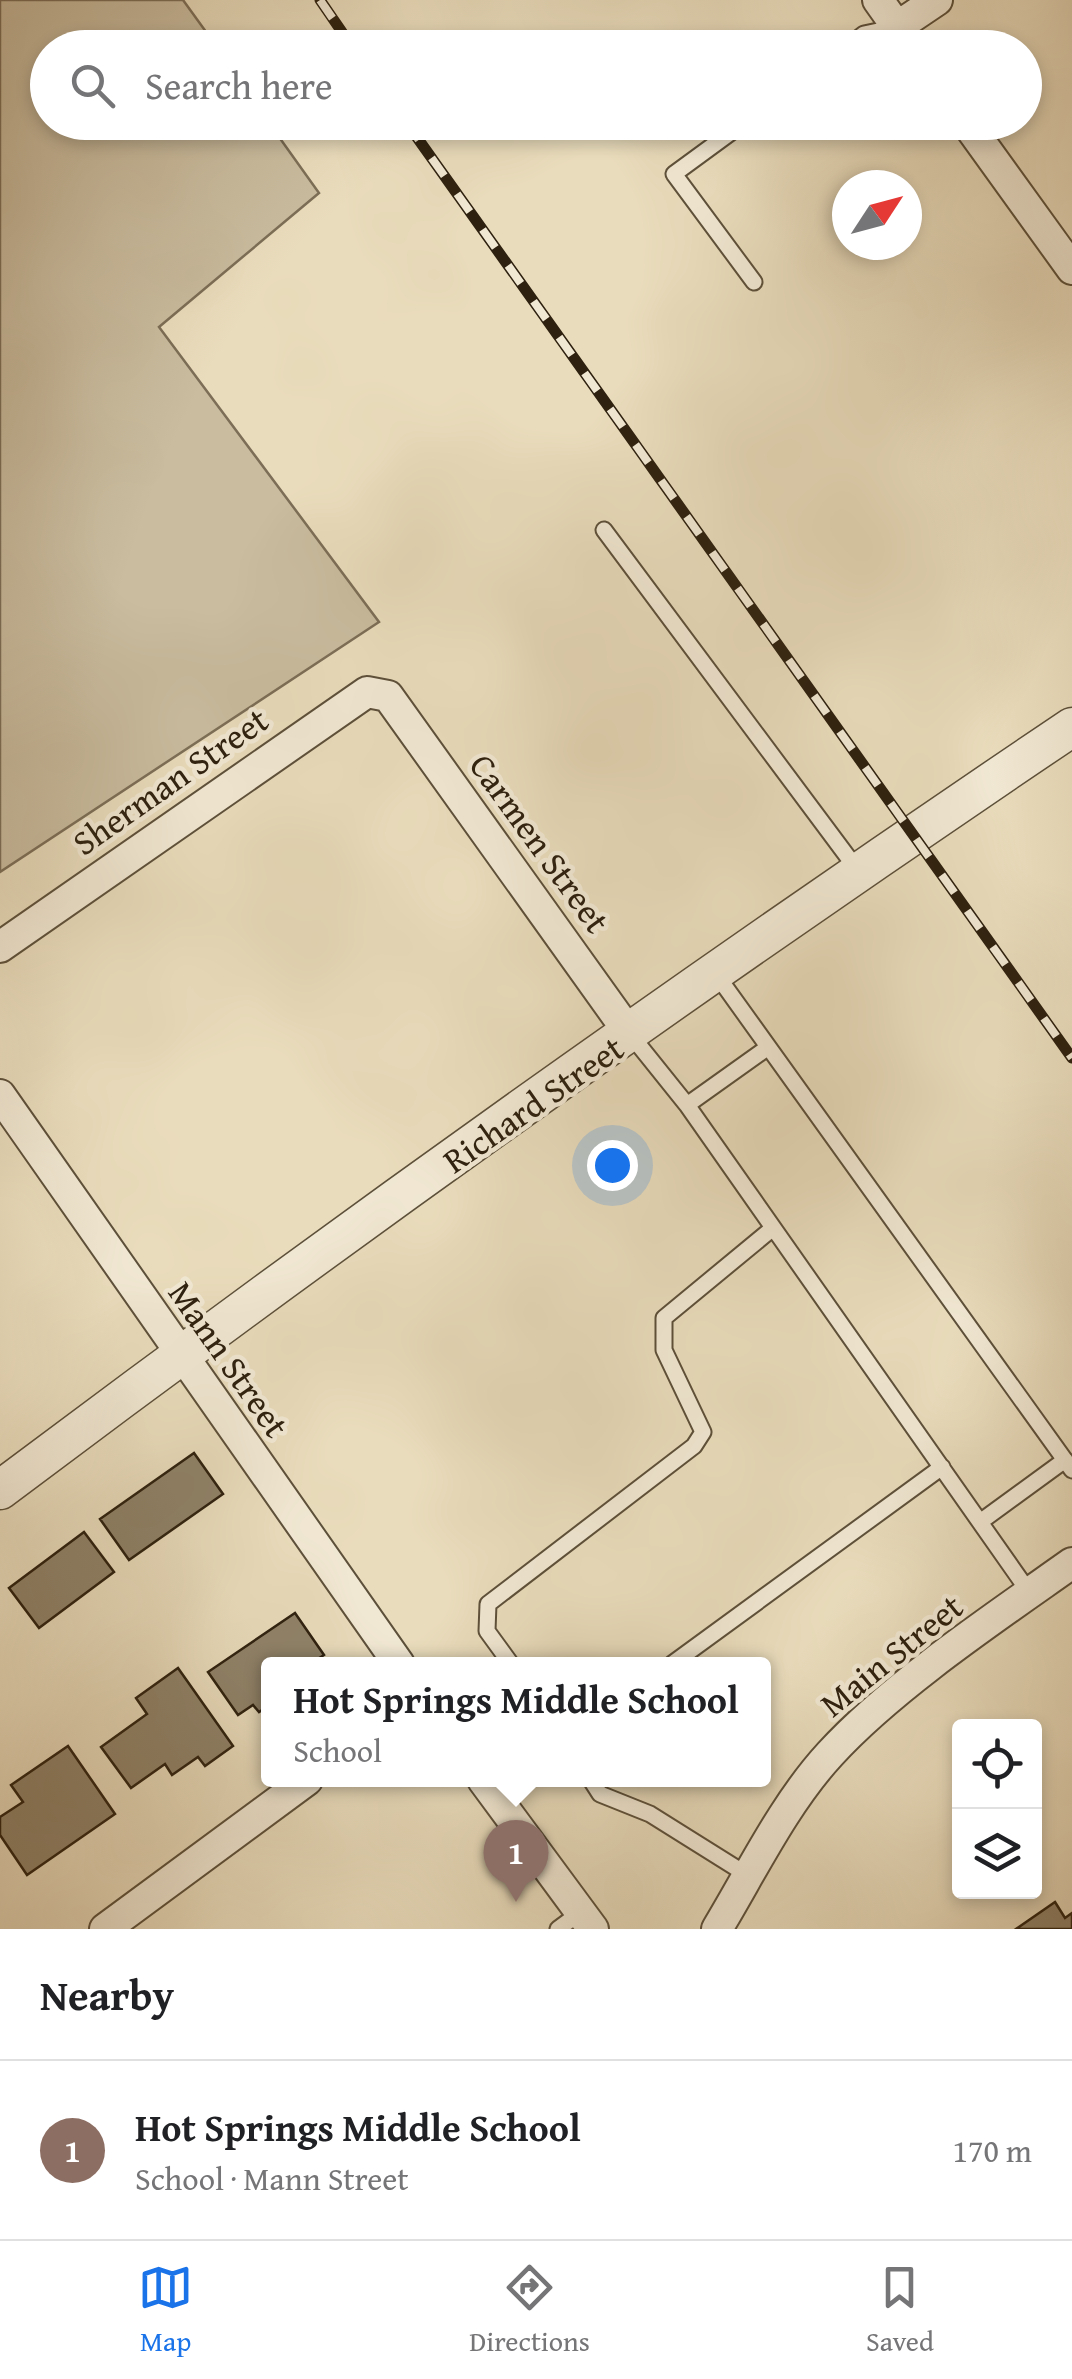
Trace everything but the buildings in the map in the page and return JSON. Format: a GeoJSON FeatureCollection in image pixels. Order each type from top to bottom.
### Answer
{"type":"FeatureCollection","features":[{"type":"Feature","properties":{"kind":"street"},"geometry":{"type":"LineString","coordinates":[[878,0],[899,30]]}},
{"type":"Feature","properties":{"kind":"street"},"geometry":{"type":"LineString","coordinates":[[910,30],[938,0]]}},
{"type":"Feature","properties":{"kind":"street"},"geometry":{"type":"LineString","coordinates":[[979,140],[1072,268]]}},
{"type":"Feature","properties":{"kind":"street","name":"Sherman Street"},"geometry":{"type":"LineString","coordinates":[[0,947],[353,698],[367,692],[388,696]]}},
{"type":"Feature","properties":{"kind":"street","name":"Carmen Street"},"geometry":{"type":"LineString","coordinates":[[388,696],[630,1034]]}},
{"type":"Feature","properties":{"kind":"street","name":"Richard Street"},"geometry":{"type":"LineString","coordinates":[[0,1490],[180,1355],[630,1034],[1072,727]]}},
{"type":"Feature","properties":{"kind":"street","name":"Mann Street"},"geometry":{"type":"LineString","coordinates":[[0,1096],[394,1657]]}},
{"type":"Feature","properties":{"kind":"street","name":"Main Street"},"geometry":{"type":"LineString","coordinates":[[717,1929],[796,1798],[830,1754],[889,1702],[1072,1563]]}},
{"type":"Feature","properties":{"kind":"street"},"geometry":{"type":"LineString","coordinates":[[105,1929],[298,1787]]}},
{"type":"Feature","properties":{"kind":"street"},"geometry":{"type":"LineString","coordinates":[[488,1787],[577,1923]]}},
{"type":"Feature","properties":{"kind":"lane"},"geometry":{"type":"LineString","coordinates":[[721,140],[674,174],[754,282]]}},
{"type":"Feature","properties":{"kind":"lane"},"geometry":{"type":"LineString","coordinates":[[604,530],[859,872]]}},
{"type":"Feature","properties":{"kind":"lane"},"geometry":{"type":"LineString","coordinates":[[716,974],[1068,1465],[980,1522]]}},
{"type":"Feature","properties":{"kind":"lane"},"geometry":{"type":"LineString","coordinates":[[630,1034],[686,1105],[1030,1592]]}},
{"type":"Feature","properties":{"kind":"lane"},"geometry":{"type":"LineString","coordinates":[[686,1105],[767,1048]]}},
{"type":"Feature","properties":{"kind":"lane"},"geometry":{"type":"LineString","coordinates":[[506,1657],[487,1631],[488,1604],[694,1446],[703,1432],[664,1350],[660,1334],[664,1318],[773,1228]]}},
{"type":"Feature","properties":{"kind":"lane"},"geometry":{"type":"LineString","coordinates":[[682,1657],[942,1467]]}},
{"type":"Feature","properties":{"kind":"lane"},"geometry":{"type":"LineString","coordinates":[[596,1787],[600,1794],[650,1814],[749,1876]]}},
{"type":"Feature","properties":{"kind":"shaded area"},"geometry":{"type":"Polygon","coordinates":[[[0,0],[183,0],[205,30],[30,30],[30,140],[281,140],[319,193],[159,327],[379,622],[0,872],[0,0]]]}},
{"type":"Feature","properties":{"kind":"railway"},"geometry":{"type":"LineString","coordinates":[[320,0],[341,30]]}},
{"type":"Feature","properties":{"kind":"railway"},"geometry":{"type":"LineString","coordinates":[[419,140],[1072,1058]]}},
{"type":"Feature","properties":{"kind":"place","name":"Hot Springs Middle School"},"geometry":{"type":"Point","coordinates":[516,1902]}}]}
